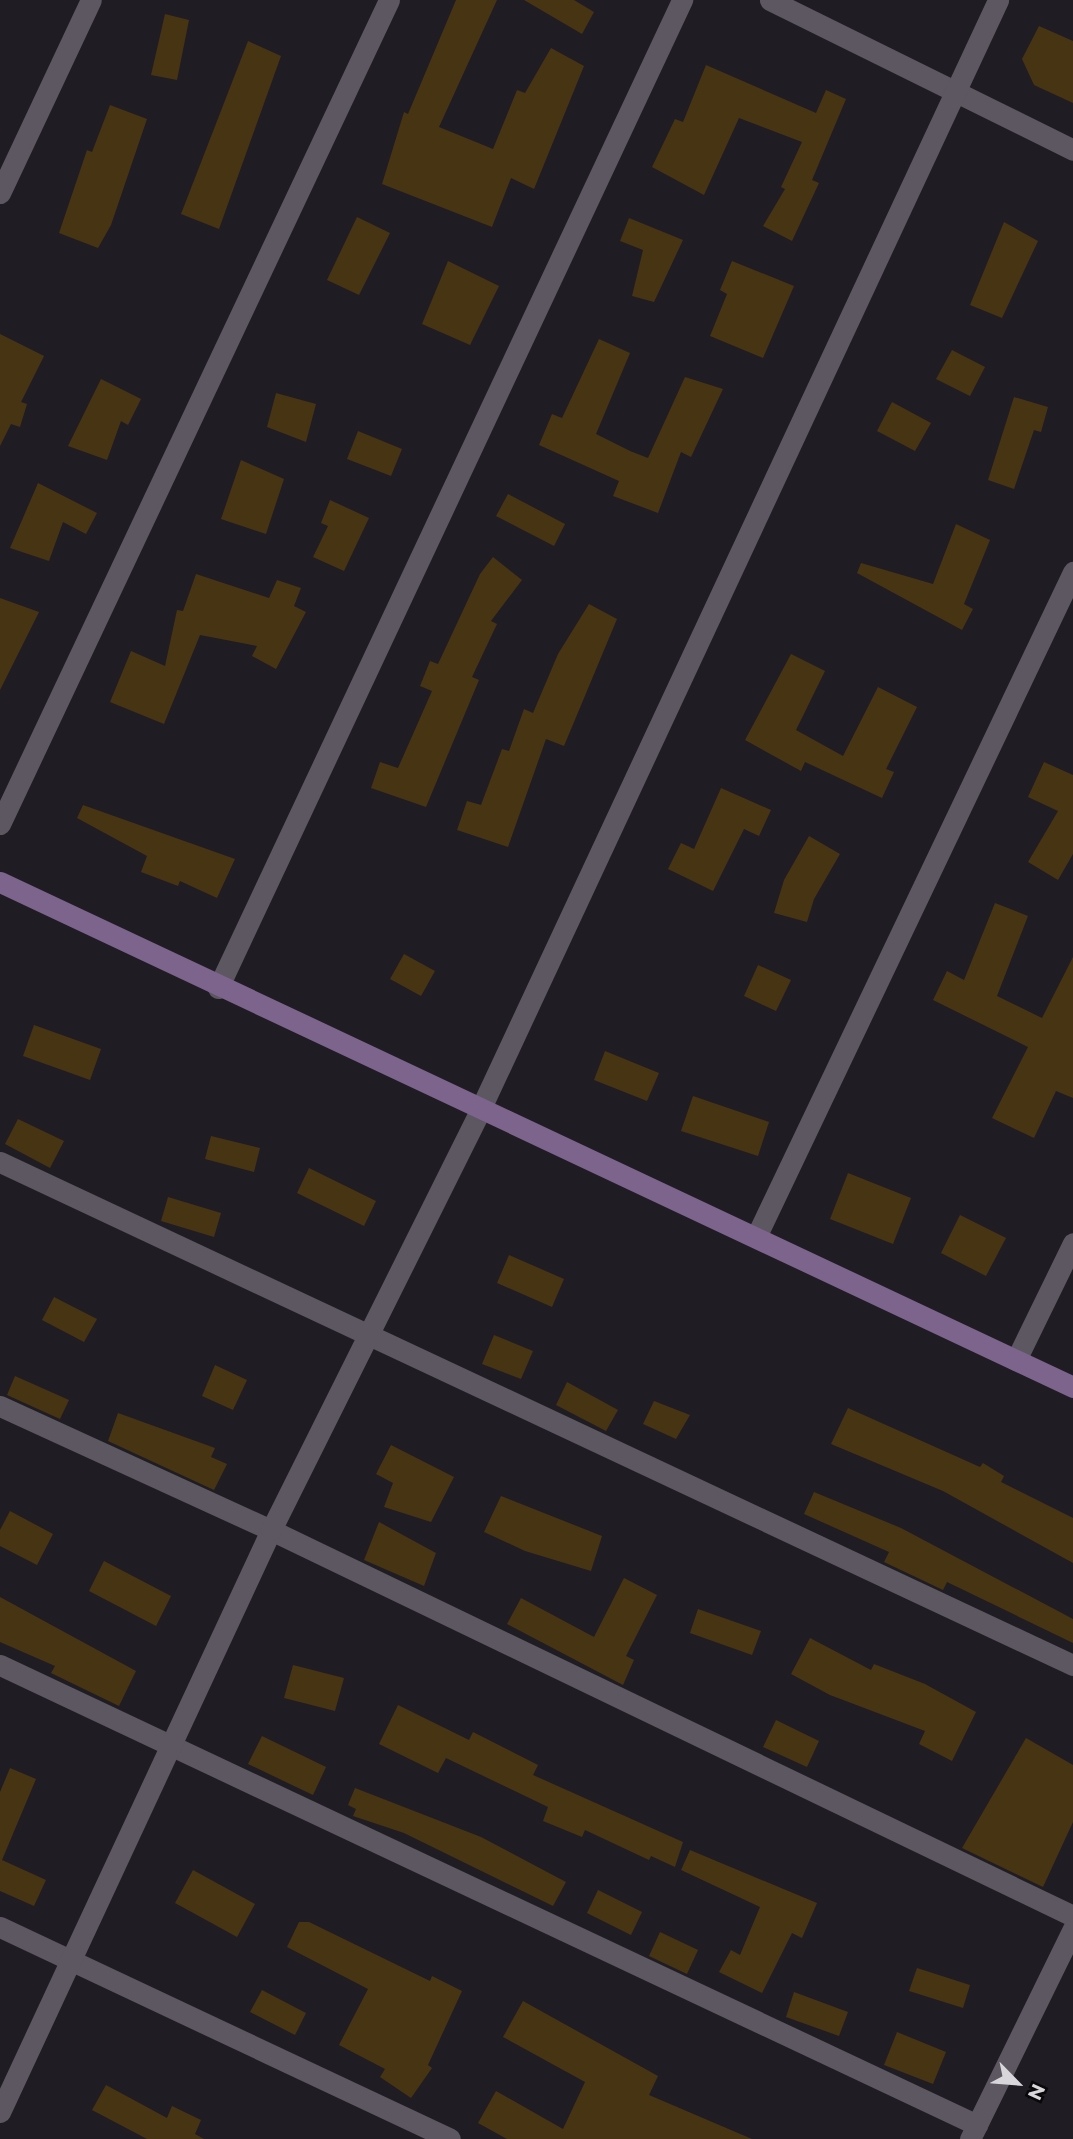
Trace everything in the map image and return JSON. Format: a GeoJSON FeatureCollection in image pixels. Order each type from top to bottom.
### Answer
{"type":"FeatureCollection","features":[{"type":"Feature","properties":{"kind":"street"},"geometry":{"type":"LineString","coordinates":[[0,193],[91,0]]}},
{"type":"Feature","properties":{"kind":"street"},"geometry":{"type":"LineString","coordinates":[[0,824],[389,0]]}},
{"type":"Feature","properties":{"kind":"street"},"geometry":{"type":"LineString","coordinates":[[218,988],[682,0]]}},
{"type":"Feature","properties":{"kind":"street"},"geometry":{"type":"LineString","coordinates":[[770,0],[1073,150]]}},
{"type":"Feature","properties":{"kind":"street"},"geometry":{"type":"LineString","coordinates":[[0,2112],[169,1743],[271,1530],[371,1334],[480,1110],[998,0]]}},
{"type":"Feature","properties":{"kind":"street"},"geometry":{"type":"LineString","coordinates":[[756,1237],[1073,572]]}},
{"type":"Feature","properties":{"kind":"street"},"geometry":{"type":"LineString","coordinates":[[0,882],[218,988],[1073,1387]]}},
{"type":"Feature","properties":{"kind":"street"},"geometry":{"type":"LineString","coordinates":[[0,1162],[1073,1665]]}},
{"type":"Feature","properties":{"kind":"street"},"geometry":{"type":"LineString","coordinates":[[1016,1360],[1073,1243]]}},
{"type":"Feature","properties":{"kind":"street"},"geometry":{"type":"LineString","coordinates":[[0,1406],[271,1530],[1073,1916]]}},
{"type":"Feature","properties":{"kind":"street"},"geometry":{"type":"LineString","coordinates":[[0,1665],[169,1743],[974,2132],[1073,1929]]}},
{"type":"Feature","properties":{"kind":"street"},"geometry":{"type":"LineString","coordinates":[[0,1927],[450,2139]]}},
{"type":"Feature","properties":{"kind":"building"},"geometry":{"type":"Polygon","coordinates":[[[456,0],[497,0],[439,127],[493,149],[517,90],[525,93],[551,48],[584,66],[534,189],[511,178],[492,227],[382,184],[404,112],[408,114],[456,0]]]}},
{"type":"Feature","properties":{"kind":"building"},"geometry":{"type":"Polygon","coordinates":[[[524,0],[574,0],[594,12],[582,34],[524,0]]]}},
{"type":"Feature","properties":{"kind":"building"},"geometry":{"type":"Polygon","coordinates":[[[165,14],[189,20],[177,80],[151,75],[165,14]]]}},
{"type":"Feature","properties":{"kind":"building"},"geometry":{"type":"Polygon","coordinates":[[[1039,26],[1073,41],[1073,103],[1034,85],[1022,59],[1039,26]]]}},
{"type":"Feature","properties":{"kind":"building"},"geometry":{"type":"Polygon","coordinates":[[[248,41],[281,56],[219,229],[181,214],[248,41]]]}},
{"type":"Feature","properties":{"kind":"building"},"geometry":{"type":"Polygon","coordinates":[[[706,65],[816,113],[826,90],[846,99],[812,180],[819,183],[792,241],[763,226],[785,189],[781,187],[802,142],[739,118],[704,195],[652,167],[675,119],[683,122],[706,65]]]}},
{"type":"Feature","properties":{"kind":"building"},"geometry":{"type":"Polygon","coordinates":[[[110,105],[147,119],[111,225],[98,248],[59,233],[87,150],[92,152],[110,105]]]}},
{"type":"Feature","properties":{"kind":"building"},"geometry":{"type":"Polygon","coordinates":[[[357,217],[390,233],[359,295],[327,280],[357,217]]]}},
{"type":"Feature","properties":{"kind":"building"},"geometry":{"type":"Polygon","coordinates":[[[629,218],[683,240],[654,302],[632,296],[643,250],[620,241],[629,218]]]}},
{"type":"Feature","properties":{"kind":"building"},"geometry":{"type":"Polygon","coordinates":[[[1004,222],[1038,241],[1002,318],[970,305],[1004,222]]]}},
{"type":"Feature","properties":{"kind":"building"},"geometry":{"type":"Polygon","coordinates":[[[448,261],[499,286],[470,345],[422,324],[448,261]]]}},
{"type":"Feature","properties":{"kind":"building"},"geometry":{"type":"Polygon","coordinates":[[[732,261],[794,286],[763,358],[710,336],[727,294],[720,290],[732,261]]]}},
{"type":"Feature","properties":{"kind":"building"},"geometry":{"type":"Polygon","coordinates":[[[0,334],[44,356],[21,402],[27,404],[20,427],[11,424],[0,446],[0,334]]]}},
{"type":"Feature","properties":{"kind":"building"},"geometry":{"type":"Polygon","coordinates":[[[599,339],[630,353],[596,434],[630,451],[648,458],[685,377],[723,389],[691,457],[681,452],[658,513],[613,496],[619,481],[539,445],[552,414],[562,418],[599,339]]]}},
{"type":"Feature","properties":{"kind":"building"},"geometry":{"type":"Polygon","coordinates":[[[952,350],[985,367],[970,396],[936,379],[952,350]]]}},
{"type":"Feature","properties":{"kind":"building"},"geometry":{"type":"Polygon","coordinates":[[[101,379],[141,399],[128,425],[121,421],[107,460],[68,446],[101,379]]]}},
{"type":"Feature","properties":{"kind":"building"},"geometry":{"type":"Polygon","coordinates":[[[276,393],[316,404],[306,442],[267,427],[276,393]]]}},
{"type":"Feature","properties":{"kind":"building"},"geometry":{"type":"Polygon","coordinates":[[[1014,397],[1048,407],[1041,432],[1034,430],[1014,489],[988,480],[1014,397]]]}},
{"type":"Feature","properties":{"kind":"building"},"geometry":{"type":"Polygon","coordinates":[[[892,402],[931,423],[915,451],[877,431],[892,402]]]}},
{"type":"Feature","properties":{"kind":"building"},"geometry":{"type":"Polygon","coordinates":[[[358,431],[402,449],[391,476],[347,459],[358,431]]]}},
{"type":"Feature","properties":{"kind":"building"},"geometry":{"type":"Polygon","coordinates":[[[241,460],[284,479],[266,534],[221,519],[241,460]]]}},
{"type":"Feature","properties":{"kind":"building"},"geometry":{"type":"Polygon","coordinates":[[[38,483],[97,513],[86,534],[63,522],[49,561],[10,548],[38,483]]]}},
{"type":"Feature","properties":{"kind":"building"},"geometry":{"type":"Polygon","coordinates":[[[508,494],[565,524],[554,546],[496,516],[508,494]]]}},
{"type":"Feature","properties":{"kind":"building"},"geometry":{"type":"Polygon","coordinates":[[[330,500],[369,518],[344,571],[313,557],[328,526],[321,523],[330,500]]]}},
{"type":"Feature","properties":{"kind":"building"},"geometry":{"type":"Polygon","coordinates":[[[956,524],[990,540],[964,604],[973,609],[962,630],[857,573],[861,563],[933,584],[956,524]]]}},
{"type":"Feature","properties":{"kind":"building"},"geometry":{"type":"Polygon","coordinates":[[[493,557],[522,580],[491,621],[497,624],[472,677],[479,680],[426,807],[371,788],[380,762],[398,768],[432,691],[420,686],[430,661],[438,664],[480,574],[493,557]]]}},
{"type":"Feature","properties":{"kind":"building"},"geometry":{"type":"Polygon","coordinates":[[[196,574],[269,598],[277,580],[301,588],[294,606],[306,612],[276,669],[252,656],[257,646],[200,635],[164,724],[110,702],[131,651],[165,666],[177,610],[183,611],[196,574]]]}},
{"type":"Feature","properties":{"kind":"building"},"geometry":{"type":"Polygon","coordinates":[[[0,598],[39,612],[0,690],[0,598]]]}},
{"type":"Feature","properties":{"kind":"building"},"geometry":{"type":"Polygon","coordinates":[[[589,604],[617,619],[564,746],[546,739],[508,847],[457,830],[467,801],[481,805],[502,749],[509,751],[524,709],[533,713],[558,654],[589,604]]]}},
{"type":"Feature","properties":{"kind":"building"},"geometry":{"type":"Polygon","coordinates":[[[791,654],[825,671],[796,730],[843,756],[878,687],[917,707],[886,769],[894,772],[882,798],[805,762],[801,771],[745,740],[791,654]]]}},
{"type":"Feature","properties":{"kind":"building"},"geometry":{"type":"Polygon","coordinates":[[[1044,762],[1073,775],[1073,854],[1058,880],[1028,862],[1058,811],[1028,797],[1044,762]]]}},
{"type":"Feature","properties":{"kind":"building"},"geometry":{"type":"Polygon","coordinates":[[[721,788],[771,810],[759,836],[744,829],[713,891],[668,869],[681,843],[694,849],[721,788]]]}},
{"type":"Feature","properties":{"kind":"building"},"geometry":{"type":"Polygon","coordinates":[[[83,805],[235,859],[217,898],[180,881],[178,886],[141,872],[147,856],[77,818],[83,805]]]}},
{"type":"Feature","properties":{"kind":"building"},"geometry":{"type":"Polygon","coordinates":[[[809,836],[840,854],[814,899],[807,922],[774,913],[784,880],[809,836]]]}},
{"type":"Feature","properties":{"kind":"building"},"geometry":{"type":"Polygon","coordinates":[[[995,903],[1028,916],[997,996],[1042,1018],[1073,957],[1073,1098],[1056,1091],[1034,1138],[992,1118],[1028,1047],[933,1000],[947,971],[964,980],[995,903]]]}},
{"type":"Feature","properties":{"kind":"building"},"geometry":{"type":"Polygon","coordinates":[[[404,954],[435,971],[421,996],[390,979],[404,954]]]}},
{"type":"Feature","properties":{"kind":"building"},"geometry":{"type":"Polygon","coordinates":[[[758,965],[791,980],[776,1011],[744,996],[758,965]]]}},
{"type":"Feature","properties":{"kind":"building"},"geometry":{"type":"Polygon","coordinates":[[[34,1025],[101,1049],[90,1080],[23,1056],[34,1025]]]}},
{"type":"Feature","properties":{"kind":"building"},"geometry":{"type":"Polygon","coordinates":[[[605,1051],[659,1073],[647,1101],[594,1080],[605,1051]]]}},
{"type":"Feature","properties":{"kind":"building"},"geometry":{"type":"Polygon","coordinates":[[[693,1096],[769,1122],[758,1156],[681,1131],[693,1096]]]}},
{"type":"Feature","properties":{"kind":"building"},"geometry":{"type":"Polygon","coordinates":[[[18,1119],[64,1141],[50,1168],[5,1144],[18,1119]]]}},
{"type":"Feature","properties":{"kind":"building"},"geometry":{"type":"Polygon","coordinates":[[[211,1136],[260,1148],[254,1172],[205,1159],[211,1136]]]}},
{"type":"Feature","properties":{"kind":"building"},"geometry":{"type":"Polygon","coordinates":[[[309,1168],[376,1201],[364,1226],[297,1193],[309,1168]]]}},
{"type":"Feature","properties":{"kind":"building"},"geometry":{"type":"Polygon","coordinates":[[[848,1173],[911,1198],[893,1244],[830,1219],[848,1173]]]}},
{"type":"Feature","properties":{"kind":"building"},"geometry":{"type":"Polygon","coordinates":[[[168,1197],[221,1213],[214,1237],[161,1221],[168,1197]]]}},
{"type":"Feature","properties":{"kind":"building"},"geometry":{"type":"Polygon","coordinates":[[[960,1215],[1006,1238],[986,1276],[941,1253],[960,1215]]]}},
{"type":"Feature","properties":{"kind":"building"},"geometry":{"type":"Polygon","coordinates":[[[509,1255],[564,1279],[552,1307],[497,1283],[509,1255]]]}},
{"type":"Feature","properties":{"kind":"building"},"geometry":{"type":"Polygon","coordinates":[[[54,1297],[97,1319],[84,1342],[42,1320],[54,1297]]]}},
{"type":"Feature","properties":{"kind":"building"},"geometry":{"type":"Polygon","coordinates":[[[494,1335],[533,1351],[521,1379],[482,1364],[494,1335]]]}},
{"type":"Feature","properties":{"kind":"building"},"geometry":{"type":"Polygon","coordinates":[[[215,1365],[247,1380],[233,1410],[202,1396],[215,1365]]]}},
{"type":"Feature","properties":{"kind":"building"},"geometry":{"type":"Polygon","coordinates":[[[15,1376],[69,1400],[60,1419],[7,1395],[15,1376]]]}},
{"type":"Feature","properties":{"kind":"building"},"geometry":{"type":"Polygon","coordinates":[[[567,1382],[618,1410],[606,1431],[556,1405],[567,1382]]]}},
{"type":"Feature","properties":{"kind":"building"},"geometry":{"type":"Polygon","coordinates":[[[654,1401],[690,1415],[676,1439],[643,1424],[654,1401]]]}},
{"type":"Feature","properties":{"kind":"building"},"geometry":{"type":"Polygon","coordinates":[[[848,1408],[980,1467],[983,1463],[1004,1476],[1001,1482],[1073,1518],[1073,1563],[943,1491],[831,1444],[848,1408]]]}},
{"type":"Feature","properties":{"kind":"building"},"geometry":{"type":"Polygon","coordinates":[[[118,1413],[215,1448],[211,1457],[227,1464],[214,1490],[108,1441],[118,1413]]]}},
{"type":"Feature","properties":{"kind":"building"},"geometry":{"type":"Polygon","coordinates":[[[391,1445],[454,1477],[431,1522],[384,1507],[393,1483],[376,1474],[391,1445]]]}},
{"type":"Feature","properties":{"kind":"building"},"geometry":{"type":"Polygon","coordinates":[[[814,1492],[901,1528],[1073,1619],[1073,1643],[947,1582],[943,1590],[884,1562],[889,1552],[804,1514],[814,1492]]]}},
{"type":"Feature","properties":{"kind":"building"},"geometry":{"type":"Polygon","coordinates":[[[501,1496],[602,1536],[591,1571],[525,1551],[484,1532],[501,1496]]]}},
{"type":"Feature","properties":{"kind":"building"},"geometry":{"type":"Polygon","coordinates":[[[10,1511],[53,1534],[37,1565],[0,1546],[0,1530],[10,1511]]]}},
{"type":"Feature","properties":{"kind":"building"},"geometry":{"type":"Polygon","coordinates":[[[379,1522],[436,1553],[424,1586],[364,1560],[379,1522]]]}},
{"type":"Feature","properties":{"kind":"building"},"geometry":{"type":"Polygon","coordinates":[[[104,1561],[171,1596],[156,1626],[89,1591],[104,1561]]]}},
{"type":"Feature","properties":{"kind":"building"},"geometry":{"type":"Polygon","coordinates":[[[624,1578],[657,1595],[626,1656],[634,1660],[623,1685],[507,1624],[521,1598],[594,1637],[624,1578]]]}},
{"type":"Feature","properties":{"kind":"building"},"geometry":{"type":"Polygon","coordinates":[[[0,1597],[136,1671],[119,1706],[51,1673],[55,1666],[0,1642],[0,1597]]]}},
{"type":"Feature","properties":{"kind":"building"},"geometry":{"type":"Polygon","coordinates":[[[698,1609],[761,1631],[752,1655],[690,1633],[698,1609]]]}},
{"type":"Feature","properties":{"kind":"building"},"geometry":{"type":"Polygon","coordinates":[[[810,1638],[871,1670],[874,1664],[925,1684],[976,1712],[952,1761],[919,1744],[925,1731],[830,1695],[791,1674],[810,1638]]]}},
{"type":"Feature","properties":{"kind":"building"},"geometry":{"type":"Polygon","coordinates":[[[293,1665],[344,1678],[335,1711],[284,1698],[293,1665]]]}},
{"type":"Feature","properties":{"kind":"building"},"geometry":{"type":"Polygon","coordinates":[[[398,1705],[469,1740],[473,1732],[538,1765],[533,1775],[683,1842],[675,1867],[651,1856],[649,1860],[585,1830],[582,1837],[543,1821],[548,1807],[446,1758],[438,1773],[379,1744],[398,1705]]]}},
{"type":"Feature","properties":{"kind":"building"},"geometry":{"type":"Polygon","coordinates":[[[776,1720],[819,1741],[807,1767],[763,1747],[776,1720]]]}},
{"type":"Feature","properties":{"kind":"building"},"geometry":{"type":"Polygon","coordinates":[[[262,1736],[326,1767],[313,1795],[248,1764],[262,1736]]]}},
{"type":"Feature","properties":{"kind":"building"},"geometry":{"type":"Polygon","coordinates":[[[1026,1738],[1073,1765],[1073,1822],[1043,1887],[962,1848],[1026,1738]]]}},
{"type":"Feature","properties":{"kind":"building"},"geometry":{"type":"Polygon","coordinates":[[[10,1768],[36,1779],[2,1860],[46,1880],[34,1906],[0,1891],[0,1792],[10,1768]]]}},
{"type":"Feature","properties":{"kind":"building"},"geometry":{"type":"Polygon","coordinates":[[[355,1788],[481,1837],[566,1882],[553,1906],[404,1833],[353,1816],[356,1809],[348,1805],[355,1788]]]}},
{"type":"Feature","properties":{"kind":"building"},"geometry":{"type":"Polygon","coordinates":[[[690,1850],[817,1903],[802,1938],[792,1933],[762,1993],[719,1972],[731,1950],[740,1955],[760,1907],[681,1870],[690,1850]]]}},
{"type":"Feature","properties":{"kind":"building"},"geometry":{"type":"Polygon","coordinates":[[[193,1870],[255,1904],[237,1937],[175,1903],[193,1870]]]}},
{"type":"Feature","properties":{"kind":"building"},"geometry":{"type":"Polygon","coordinates":[[[598,1890],[642,1912],[631,1935],[587,1913],[598,1890]]]}},
{"type":"Feature","properties":{"kind":"building"},"geometry":{"type":"Polygon","coordinates":[[[299,1922],[309,1922],[430,1981],[432,1976],[462,1991],[428,2065],[432,2068],[411,2098],[380,2077],[385,2069],[339,2045],[368,1989],[287,1947],[299,1922]]]}},
{"type":"Feature","properties":{"kind":"building"},"geometry":{"type":"Polygon","coordinates":[[[660,1932],[698,1950],[687,1974],[649,1956],[660,1932]]]}},
{"type":"Feature","properties":{"kind":"building"},"geometry":{"type":"Polygon","coordinates":[[[917,1968],[970,1985],[963,2008],[909,1991],[917,1968]]]}},
{"type":"Feature","properties":{"kind":"building"},"geometry":{"type":"Polygon","coordinates":[[[262,1990],[306,2013],[295,2035],[250,2012],[262,1990]]]}},
{"type":"Feature","properties":{"kind":"building"},"geometry":{"type":"Polygon","coordinates":[[[794,1992],[848,2012],[839,2036],[786,2017],[794,1992]]]}},
{"type":"Feature","properties":{"kind":"building"},"geometry":{"type":"Polygon","coordinates":[[[523,2001],[658,2076],[649,2095],[752,2139],[507,2139],[478,2123],[496,2091],[563,2129],[585,2082],[503,2037],[523,2001]]]}},
{"type":"Feature","properties":{"kind":"building"},"geometry":{"type":"Polygon","coordinates":[[[897,2032],[946,2052],[933,2084],[884,2065],[897,2032]]]}},
{"type":"Feature","properties":{"kind":"building"},"geometry":{"type":"Polygon","coordinates":[[[106,2085],[167,2118],[172,2106],[201,2120],[195,2134],[204,2139],[147,2139],[92,2110],[106,2085]]]}}]}
